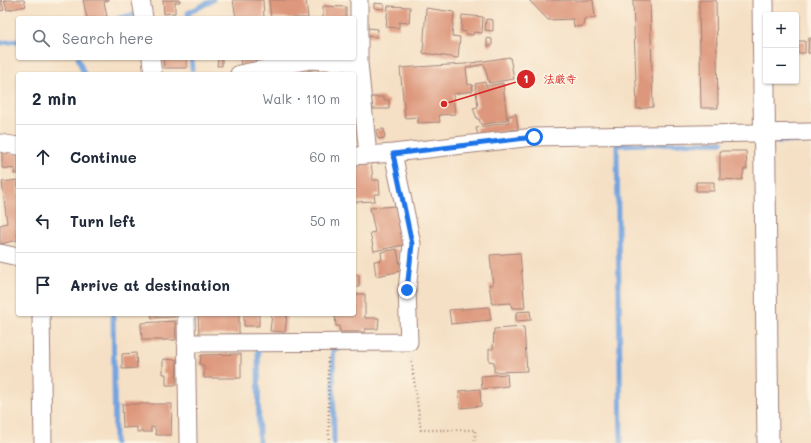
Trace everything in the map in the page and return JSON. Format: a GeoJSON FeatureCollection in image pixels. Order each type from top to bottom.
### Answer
{"type":"FeatureCollection","features":[{"type":"Feature","properties":{"kind":"street"},"geometry":{"type":"LineString","coordinates":[[141,0],[144,16]]}},
{"type":"Feature","properties":{"kind":"street"},"geometry":{"type":"LineString","coordinates":[[359,0],[361,155],[393,154],[534,137],[811,132]]}},
{"type":"Feature","properties":{"kind":"street"},"geometry":{"type":"LineString","coordinates":[[762,0],[768,443]]}},
{"type":"Feature","properties":{"kind":"street"},"geometry":{"type":"LineString","coordinates":[[151,60],[153,72]]}},
{"type":"Feature","properties":{"kind":"street"},"geometry":{"type":"LineString","coordinates":[[249,72],[310,60],[359,63]]}},
{"type":"Feature","properties":{"kind":"street"},"geometry":{"type":"LineString","coordinates":[[0,143],[16,146]]}},
{"type":"Feature","properties":{"kind":"street"},"geometry":{"type":"LineString","coordinates":[[186,343],[409,342],[407,290],[412,244],[393,154]]}},
{"type":"Feature","properties":{"kind":"street"},"geometry":{"type":"LineString","coordinates":[[0,253],[16,257]]}},
{"type":"Feature","properties":{"kind":"street"},"geometry":{"type":"LineString","coordinates":[[41,316],[43,443]]}},
{"type":"Feature","properties":{"kind":"street"},"geometry":{"type":"LineString","coordinates":[[186,316],[188,443]]}},
{"type":"Feature","properties":{"kind":"path"},"geometry":{"type":"LineString","coordinates":[[327,342],[329,443]]}},
{"type":"Feature","properties":{"kind":"path"},"geometry":{"type":"LineString","coordinates":[[409,342],[421,430],[475,430],[475,443]]}},
{"type":"Feature","properties":{"kind":"building"},"geometry":{"type":"Polygon","coordinates":[[[0,0],[4,10],[0,11],[0,0]]]}},
{"type":"Feature","properties":{"kind":"building"},"geometry":{"type":"Polygon","coordinates":[[[4,0],[24,0],[26,6],[7,10],[4,0]]]}},
{"type":"Feature","properties":{"kind":"building"},"geometry":{"type":"Polygon","coordinates":[[[83,0],[109,0],[104,2],[107,16],[87,16],[83,0]]]}},
{"type":"Feature","properties":{"kind":"building"},"geometry":{"type":"Polygon","coordinates":[[[163,0],[180,0],[180,2],[175,2],[175,13],[164,14],[163,0]]]}},
{"type":"Feature","properties":{"kind":"building"},"geometry":{"type":"Polygon","coordinates":[[[233,0],[263,0],[264,16],[236,16],[233,0]]]}},
{"type":"Feature","properties":{"kind":"building"},"geometry":{"type":"Polygon","coordinates":[[[269,0],[306,0],[308,16],[271,16],[269,0]]]}},
{"type":"Feature","properties":{"kind":"building"},"geometry":{"type":"Polygon","coordinates":[[[529,0],[593,0],[595,18],[584,19],[583,26],[574,27],[573,19],[548,20],[529,0]]]}},
{"type":"Feature","properties":{"kind":"building"},"geometry":{"type":"Polygon","coordinates":[[[633,0],[650,0],[653,107],[637,109],[633,0]]]}},
{"type":"Feature","properties":{"kind":"building"},"geometry":{"type":"Polygon","coordinates":[[[699,0],[716,0],[718,108],[701,108],[699,0]]]}},
{"type":"Feature","properties":{"kind":"building"},"geometry":{"type":"Polygon","coordinates":[[[374,3],[384,4],[384,9],[374,8],[374,3]]]}},
{"type":"Feature","properties":{"kind":"building"},"geometry":{"type":"Polygon","coordinates":[[[323,6],[346,7],[346,16],[323,16],[323,6]]]}},
{"type":"Feature","properties":{"kind":"building"},"geometry":{"type":"Polygon","coordinates":[[[388,6],[410,7],[409,23],[399,22],[399,28],[386,27],[388,6]]]}},
{"type":"Feature","properties":{"kind":"building"},"geometry":{"type":"Polygon","coordinates":[[[426,8],[454,12],[452,36],[460,37],[458,58],[423,53],[426,8]]]}},
{"type":"Feature","properties":{"kind":"building"},"geometry":{"type":"Polygon","coordinates":[[[462,15],[483,17],[482,33],[474,32],[473,35],[466,34],[466,32],[461,31],[462,15]]]}},
{"type":"Feature","properties":{"kind":"building"},"geometry":{"type":"Polygon","coordinates":[[[486,19],[493,20],[493,31],[485,30],[486,19]]]}},
{"type":"Feature","properties":{"kind":"building"},"geometry":{"type":"Polygon","coordinates":[[[368,28],[378,29],[377,37],[367,36],[368,28]]]}},
{"type":"Feature","properties":{"kind":"building"},"geometry":{"type":"Polygon","coordinates":[[[487,38],[492,39],[492,46],[487,46],[487,38]]]}},
{"type":"Feature","properties":{"kind":"building"},"geometry":{"type":"Polygon","coordinates":[[[809,38],[811,38],[811,53],[808,53],[809,38]]]}},
{"type":"Feature","properties":{"kind":"building"},"geometry":{"type":"Polygon","coordinates":[[[799,41],[805,41],[805,53],[799,53],[799,41]]]}},
{"type":"Feature","properties":{"kind":"building"},"geometry":{"type":"Polygon","coordinates":[[[510,57],[514,79],[489,83],[484,64],[466,68],[468,85],[472,84],[473,91],[453,94],[455,114],[439,115],[440,122],[418,123],[418,117],[405,118],[400,68],[465,64],[510,57]]]}},
{"type":"Feature","properties":{"kind":"building"},"geometry":{"type":"Polygon","coordinates":[[[163,60],[187,60],[187,68],[164,68],[163,60]]]}},
{"type":"Feature","properties":{"kind":"building"},"geometry":{"type":"Polygon","coordinates":[[[218,60],[222,60],[222,66],[217,66],[218,60]]]}},
{"type":"Feature","properties":{"kind":"building"},"geometry":{"type":"Polygon","coordinates":[[[240,60],[268,60],[268,62],[241,65],[240,60]]]}},
{"type":"Feature","properties":{"kind":"building"},"geometry":{"type":"Polygon","coordinates":[[[318,68],[319,72],[305,72],[318,68]]]}},
{"type":"Feature","properties":{"kind":"building"},"geometry":{"type":"Polygon","coordinates":[[[485,82],[486,86],[503,83],[507,120],[481,125],[479,119],[477,119],[473,108],[478,107],[475,84],[485,82]]]}},
{"type":"Feature","properties":{"kind":"building"},"geometry":{"type":"Polygon","coordinates":[[[371,97],[384,97],[384,100],[389,100],[389,109],[373,109],[371,97]]]}},
{"type":"Feature","properties":{"kind":"building"},"geometry":{"type":"Polygon","coordinates":[[[516,114],[518,129],[478,135],[476,128],[509,122],[508,116],[516,114]]]}},
{"type":"Feature","properties":{"kind":"building"},"geometry":{"type":"Polygon","coordinates":[[[384,129],[385,138],[378,139],[376,130],[384,129]]]}},
{"type":"Feature","properties":{"kind":"building"},"geometry":{"type":"Polygon","coordinates":[[[720,151],[746,151],[747,169],[744,169],[742,180],[720,179],[720,151]]]}},
{"type":"Feature","properties":{"kind":"building"},"geometry":{"type":"Polygon","coordinates":[[[2,152],[16,153],[16,174],[14,174],[15,169],[2,168],[2,152]]]}},
{"type":"Feature","properties":{"kind":"building"},"geometry":{"type":"Polygon","coordinates":[[[371,162],[373,180],[379,180],[380,194],[374,194],[375,201],[356,202],[356,164],[371,162]]]}},
{"type":"Feature","properties":{"kind":"building"},"geometry":{"type":"Polygon","coordinates":[[[16,180],[16,240],[0,244],[0,225],[7,223],[2,182],[16,180]]]}},
{"type":"Feature","properties":{"kind":"building"},"geometry":{"type":"Polygon","coordinates":[[[696,182],[714,182],[714,191],[696,191],[696,182]]]}},
{"type":"Feature","properties":{"kind":"building"},"geometry":{"type":"Polygon","coordinates":[[[396,206],[404,245],[374,251],[370,233],[375,232],[370,208],[396,206]]]}},
{"type":"Feature","properties":{"kind":"building"},"geometry":{"type":"Polygon","coordinates":[[[397,249],[401,271],[376,276],[374,261],[382,260],[381,252],[397,249]]]}},
{"type":"Feature","properties":{"kind":"building"},"geometry":{"type":"Polygon","coordinates":[[[520,253],[525,308],[512,308],[511,303],[492,304],[489,284],[493,285],[490,255],[520,253]]]}},
{"type":"Feature","properties":{"kind":"building"},"geometry":{"type":"Polygon","coordinates":[[[356,275],[359,275],[359,287],[356,287],[356,275]]]}},
{"type":"Feature","properties":{"kind":"building"},"geometry":{"type":"Polygon","coordinates":[[[356,294],[365,294],[365,318],[379,318],[378,329],[365,329],[365,332],[340,332],[339,326],[336,326],[335,316],[356,316],[356,294]]]}},
{"type":"Feature","properties":{"kind":"building"},"geometry":{"type":"Polygon","coordinates":[[[489,307],[491,320],[451,324],[449,310],[489,307]]]}},
{"type":"Feature","properties":{"kind":"building"},"geometry":{"type":"Polygon","coordinates":[[[530,311],[531,320],[516,321],[516,312],[530,311]]]}},
{"type":"Feature","properties":{"kind":"building"},"geometry":{"type":"Polygon","coordinates":[[[152,316],[175,316],[175,317],[152,318],[152,316]]]}},
{"type":"Feature","properties":{"kind":"building"},"geometry":{"type":"Polygon","coordinates":[[[198,316],[239,316],[239,334],[199,335],[198,316]]]}},
{"type":"Feature","properties":{"kind":"building"},"geometry":{"type":"Polygon","coordinates":[[[244,316],[259,316],[259,326],[244,326],[244,316]]]}},
{"type":"Feature","properties":{"kind":"building"},"geometry":{"type":"Polygon","coordinates":[[[272,316],[287,316],[285,332],[270,331],[272,316]]]}},
{"type":"Feature","properties":{"kind":"building"},"geometry":{"type":"Polygon","coordinates":[[[175,321],[176,340],[142,340],[141,323],[175,321]]]}},
{"type":"Feature","properties":{"kind":"building"},"geometry":{"type":"Polygon","coordinates":[[[524,327],[527,371],[494,372],[494,362],[489,361],[489,349],[493,349],[494,329],[524,327]]]}},
{"type":"Feature","properties":{"kind":"building"},"geometry":{"type":"Polygon","coordinates":[[[136,353],[137,368],[122,369],[122,354],[136,353]]]}},
{"type":"Feature","properties":{"kind":"building"},"geometry":{"type":"Polygon","coordinates":[[[241,354],[241,378],[204,378],[204,365],[200,365],[201,355],[241,354]]]}},
{"type":"Feature","properties":{"kind":"building"},"geometry":{"type":"Polygon","coordinates":[[[163,359],[177,360],[176,385],[166,385],[166,374],[163,374],[163,359]]]}},
{"type":"Feature","properties":{"kind":"building"},"geometry":{"type":"Polygon","coordinates":[[[507,374],[508,386],[482,389],[481,376],[507,374]]]}},
{"type":"Feature","properties":{"kind":"building"},"geometry":{"type":"Polygon","coordinates":[[[480,389],[481,406],[460,408],[459,391],[480,389]]]}},
{"type":"Feature","properties":{"kind":"building"},"geometry":{"type":"Polygon","coordinates":[[[122,404],[172,404],[171,435],[156,435],[155,428],[151,427],[151,432],[137,432],[137,427],[123,428],[122,404]]]}},
{"type":"Feature","properties":{"kind":"waterway"},"geometry":{"type":"LineString","coordinates":[[189,16],[188,13],[213,0]]}},
{"type":"Feature","properties":{"kind":"waterway"},"geometry":{"type":"LineString","coordinates":[[128,16],[137,14]]}},
{"type":"Feature","properties":{"kind":"waterway"},"geometry":{"type":"LineString","coordinates":[[0,43],[16,41]]}},
{"type":"Feature","properties":{"kind":"waterway"},"geometry":{"type":"LineString","coordinates":[[79,60],[83,72]]}},
{"type":"Feature","properties":{"kind":"waterway"},"geometry":{"type":"LineString","coordinates":[[191,60],[192,69]]}},
{"type":"Feature","properties":{"kind":"waterway"},"geometry":{"type":"LineString","coordinates":[[774,141],[811,141]]}},
{"type":"Feature","properties":{"kind":"waterway"},"geometry":{"type":"LineString","coordinates":[[621,443],[617,145],[722,142]]}},
{"type":"Feature","properties":{"kind":"waterway"},"geometry":{"type":"LineString","coordinates":[[113,316],[115,443]]}},
{"type":"Feature","properties":{"kind":"waterway"},"geometry":{"type":"LineString","coordinates":[[258,349],[259,443]]}},
{"type":"Feature","properties":{"kind":"waterway"},"geometry":{"type":"LineString","coordinates":[[334,443],[333,349],[339,349]]}},
{"type":"Feature","properties":{"kind":"place","name":"法厳寺"},"geometry":{"type":"Point","coordinates":[444,104]}},
{"type":"Feature","properties":{"kind":"route"},"geometry":{"type":"LineString","coordinates":[[407,290],[412,244],[393,154],[534,137]]}}]}
